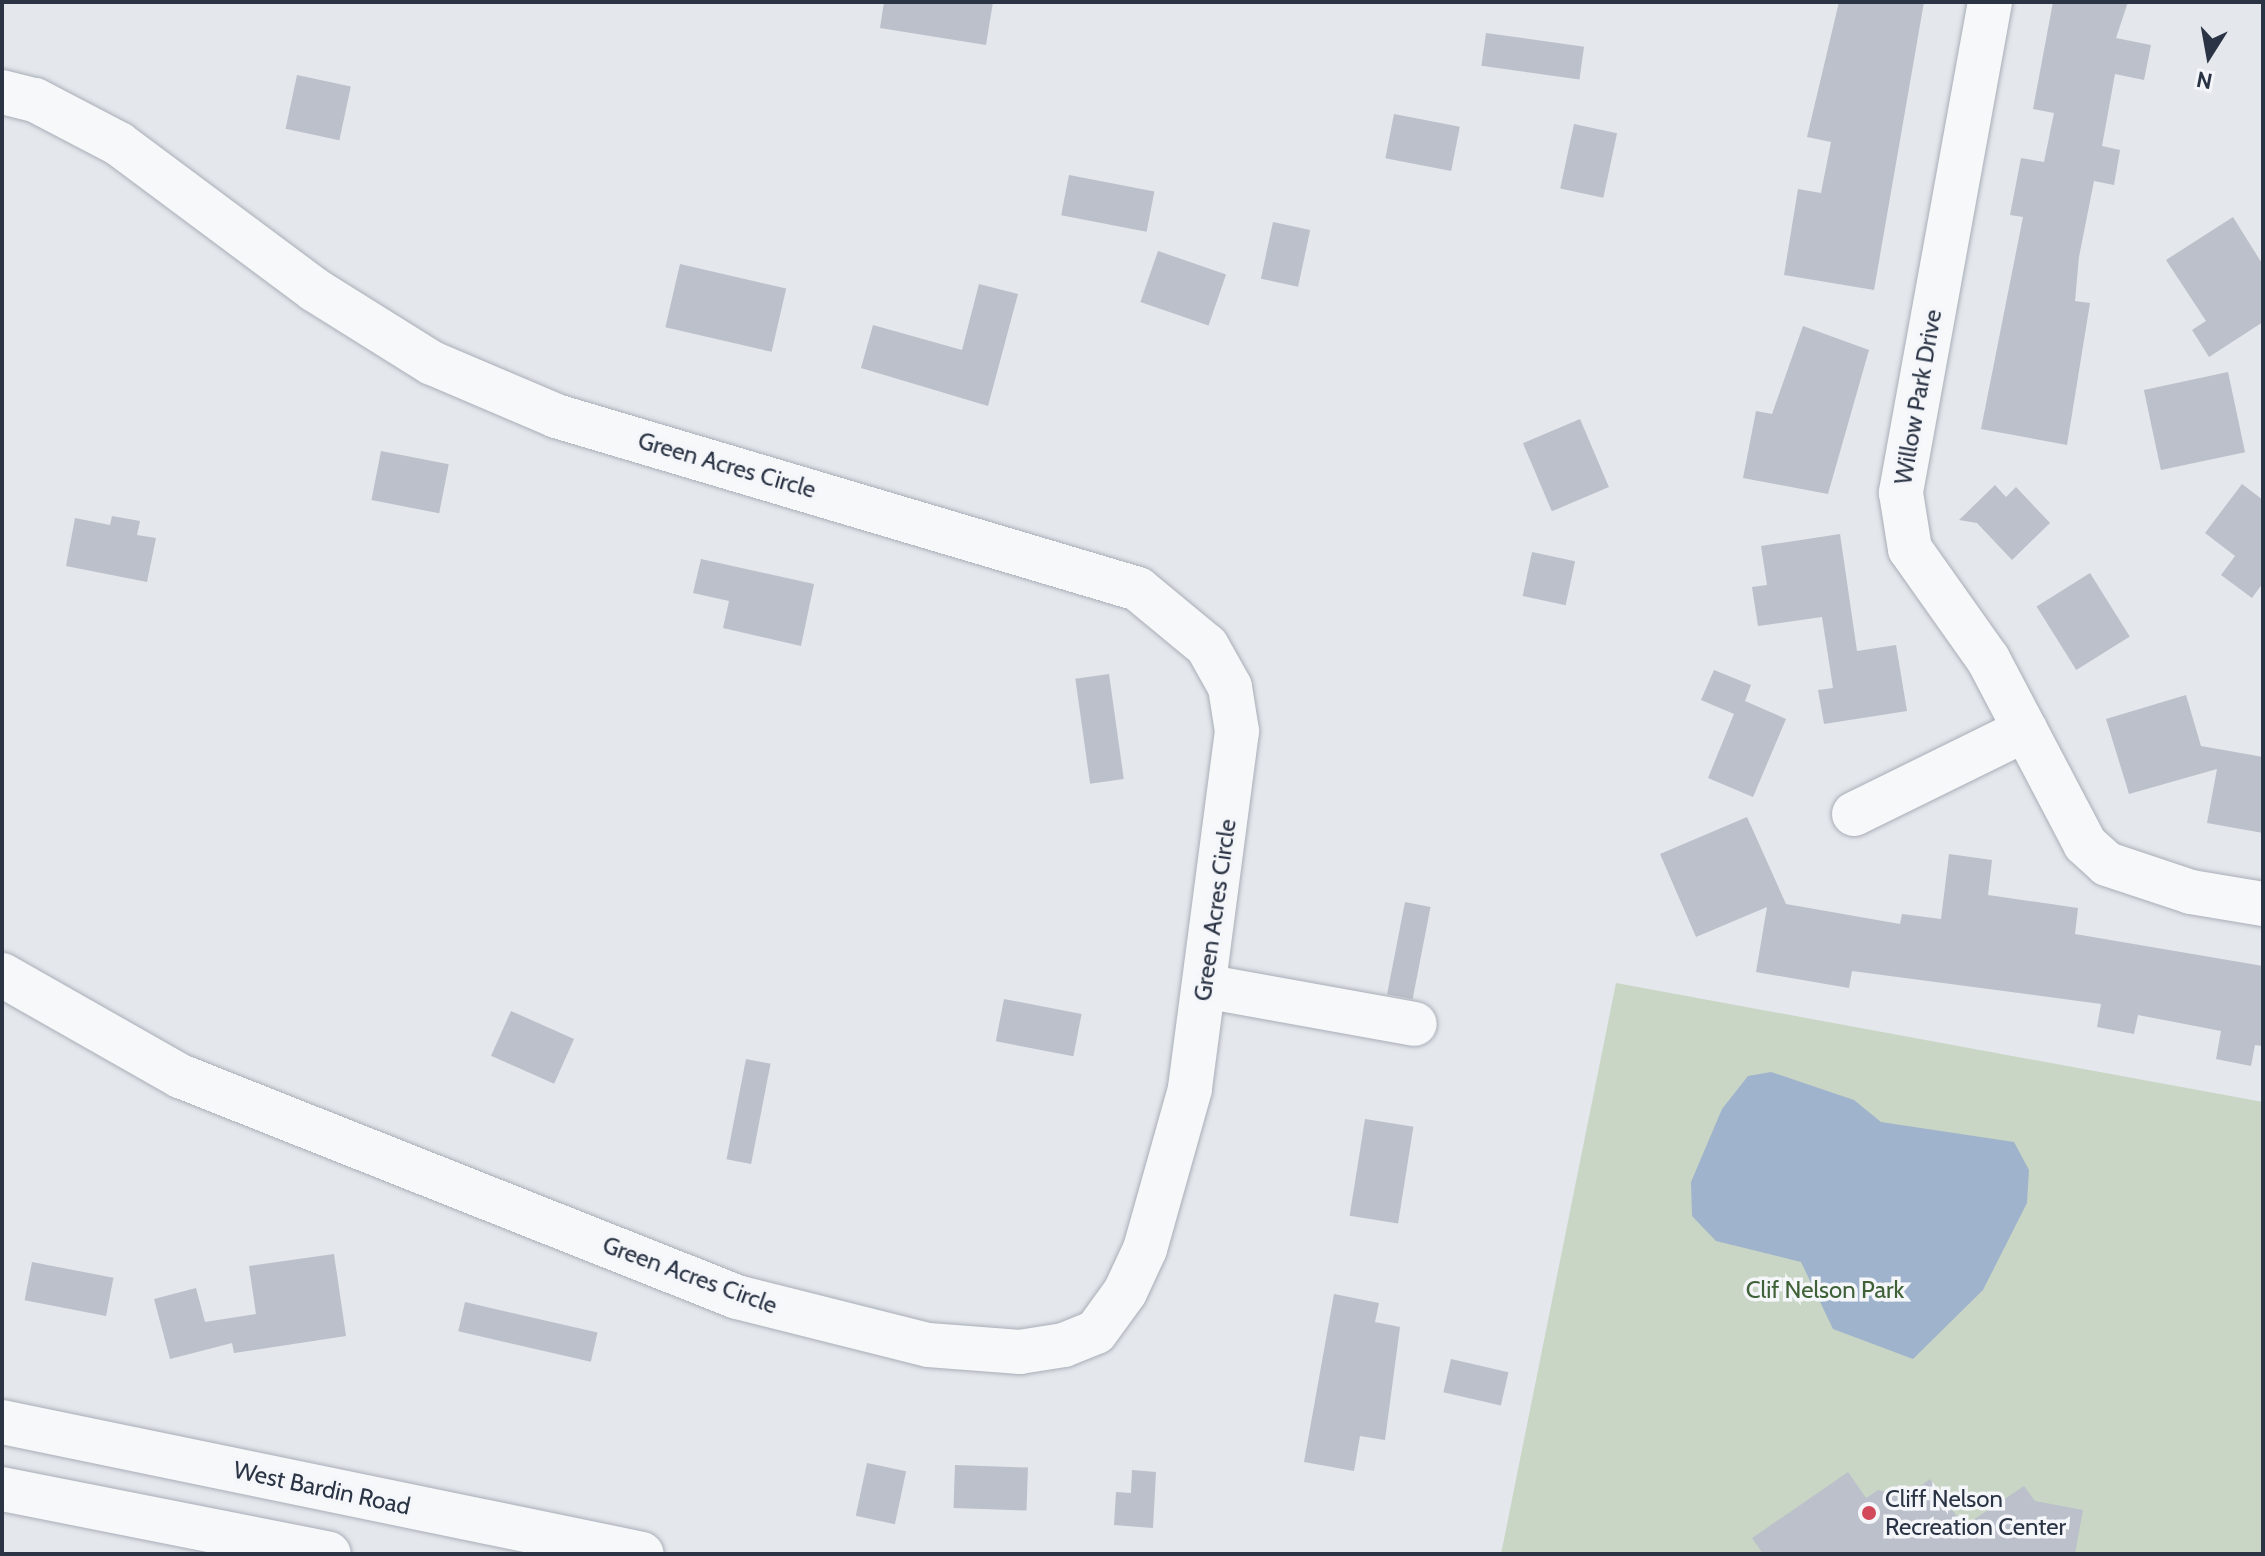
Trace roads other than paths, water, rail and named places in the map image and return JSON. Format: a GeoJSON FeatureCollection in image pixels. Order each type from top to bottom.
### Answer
{"type":"FeatureCollection","features":[{"type":"Feature","properties":{"kind":"street","name":"Willow Park Drive"},"geometry":{"type":"LineString","coordinates":[[1990,2],[1901,493],[1910,549],[1988,659],[2085,844],[2107,864],[2191,892],[2263,904]]}},
{"type":"Feature","properties":{"kind":"street","name":"Green Acres Circle"},"geometry":{"type":"LineString","coordinates":[[2,92],[35,100],[119,144],[315,290],[432,363],[556,416],[1098,574],[1175,612],[1207,646],[1230,687],[1237,731],[1190,1089],[1145,1249],[1125,1292],[1096,1332],[1020,1352],[928,1345],[737,1297],[180,1076],[2,975]]}},
{"type":"Feature","properties":{"kind":"street"},"geometry":{"type":"LineString","coordinates":[[1854,814],[2025,730]]}},
{"type":"Feature","properties":{"kind":"street"},"geometry":{"type":"LineString","coordinates":[[1204,986],[1415,1024]]}},
{"type":"Feature","properties":{"kind":"street","name":"West Bardin Road"},"geometry":{"type":"LineString","coordinates":[[2,1422],[642,1554]]}},
{"type":"Feature","properties":{"kind":"street"},"geometry":{"type":"LineString","coordinates":[[2,1489],[329,1554]]}},
{"type":"Feature","properties":{"kind":"water"},"geometry":{"type":"Polygon","coordinates":[[[1771,1072],[1854,1100],[1881,1122],[2014,1142],[2029,1170],[2027,1203],[1983,1290],[1913,1359],[1833,1329],[1801,1262],[1716,1241],[1692,1216],[1691,1182],[1722,1109],[1748,1076],[1771,1072]]]}},
{"type":"Feature","properties":{"kind":"place","name":"Cliff Nelson Recreation Center"},"geometry":{"type":"Point","coordinates":[1869,1513]}},
{"type":"Feature","properties":{"kind":"park label","name":"Clif Nelson Park"},"geometry":{"type":"Point","coordinates":[1825,1290]}}]}
